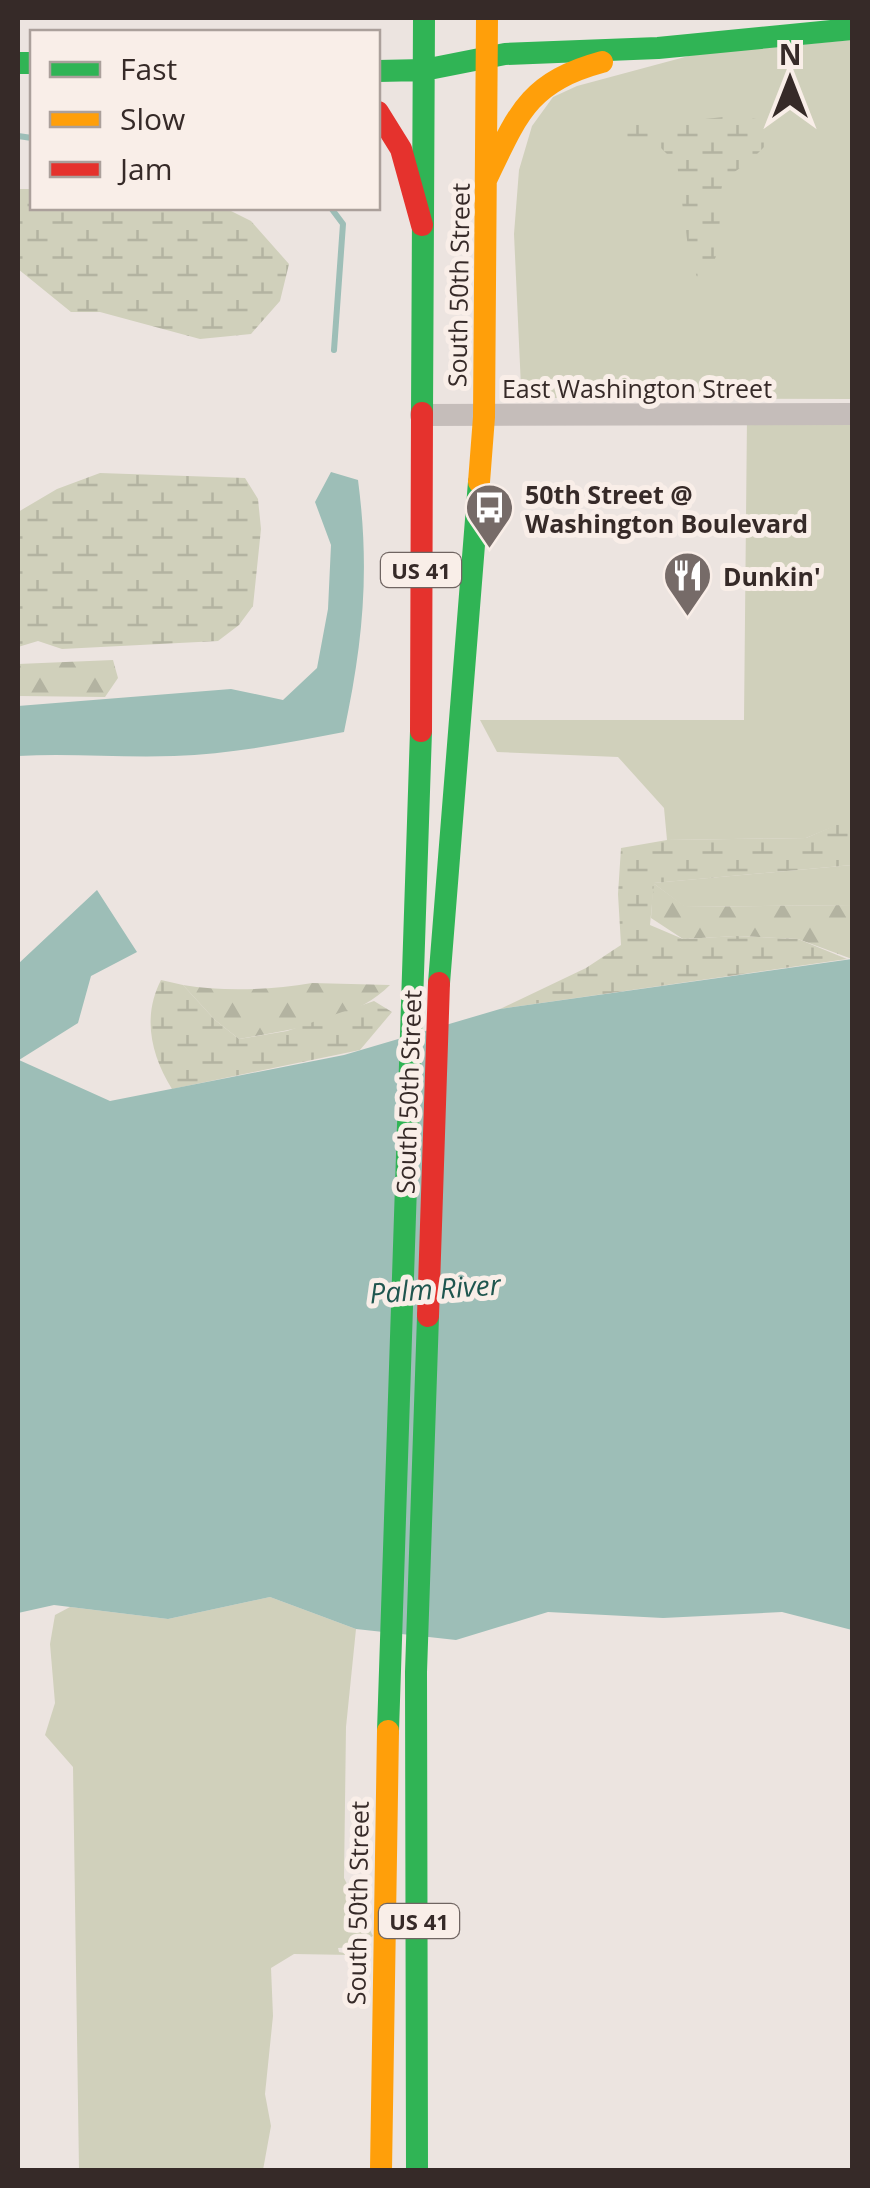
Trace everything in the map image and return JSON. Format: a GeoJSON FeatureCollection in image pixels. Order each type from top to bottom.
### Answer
{"type":"FeatureCollection","features":[{"type":"Feature","properties":{"kind":"main road","name":"South 50th Street"},"geometry":{"type":"LineString","coordinates":[[381,2170],[389,1671],[420,726],[424,18]]}},
{"type":"Feature","properties":{"kind":"main road","name":"South 50th Street"},"geometry":{"type":"LineString","coordinates":[[417,2170],[416,1672],[440,946],[484,417],[487,18]]}},
{"type":"Feature","properties":{"kind":"main road"},"geometry":{"type":"LineString","coordinates":[[380,71],[424,70],[487,57],[658,48],[852,29]]}},
{"type":"Feature","properties":{"kind":"main road"},"geometry":{"type":"LineString","coordinates":[[487,178],[524,110],[552,81],[565,73],[658,48]]}},
{"type":"Feature","properties":{"kind":"main road"},"geometry":{"type":"LineString","coordinates":[[380,115],[401,149],[422,225]]}},
{"type":"Feature","properties":{"kind":"street","name":"East Washington Street"},"geometry":{"type":"LineString","coordinates":[[422,415],[852,414]]}},
{"type":"Feature","properties":{"kind":"green space"},"geometry":{"type":"Polygon","coordinates":[[[852,40],[852,399],[549,398],[521,387],[514,234],[519,170],[532,126],[553,97],[577,86],[696,54],[852,40]]]}},
{"type":"Feature","properties":{"kind":"green space"},"geometry":{"type":"Polygon","coordinates":[[[733,116],[771,121],[774,137],[723,180],[718,248],[709,272],[699,284],[688,247],[677,164],[658,145],[631,140],[615,126],[631,121],[658,124],[733,116]]]}},
{"type":"Feature","properties":{"kind":"green space"},"geometry":{"type":"Polygon","coordinates":[[[18,189],[30,189],[30,210],[229,210],[251,221],[289,264],[280,301],[251,334],[200,339],[100,312],[71,312],[18,269],[18,189]]]}},
{"type":"Feature","properties":{"kind":"green space"},"geometry":{"type":"Polygon","coordinates":[[[747,417],[852,417],[852,819],[806,838],[667,840],[664,808],[618,757],[497,752],[480,720],[744,720],[747,417]]]}},
{"type":"Feature","properties":{"kind":"green space"},"geometry":{"type":"Polygon","coordinates":[[[100,473],[245,478],[258,499],[261,529],[253,606],[239,625],[218,641],[62,649],[38,641],[18,647],[18,512],[57,489],[100,473]]]}},
{"type":"Feature","properties":{"kind":"green space"},"geometry":{"type":"Polygon","coordinates":[[[113,660],[118,678],[105,697],[18,696],[18,664],[113,660]]]}},
{"type":"Feature","properties":{"kind":"green space"},"geometry":{"type":"Polygon","coordinates":[[[852,818],[852,865],[654,883],[650,925],[683,939],[798,939],[847,959],[500,1009],[586,968],[621,945],[621,848],[667,840],[806,838],[852,818]]]}},
{"type":"Feature","properties":{"kind":"green space"},"geometry":{"type":"Polygon","coordinates":[[[852,865],[852,905],[685,907],[653,883],[852,865]]]}},
{"type":"Feature","properties":{"kind":"green space"},"geometry":{"type":"Polygon","coordinates":[[[653,883],[686,907],[852,905],[852,959],[798,939],[683,939],[651,918],[653,883]]]}},
{"type":"Feature","properties":{"kind":"green space"},"geometry":{"type":"Polygon","coordinates":[[[161,980],[183,985],[239,1039],[287,1031],[374,1001],[392,1012],[360,1050],[172,1089],[152,1036],[152,1008],[161,980]]]}},
{"type":"Feature","properties":{"kind":"green space"},"geometry":{"type":"Polygon","coordinates":[[[312,983],[390,985],[375,998],[339,1016],[239,1039],[183,985],[247,989],[312,983]]]}},
{"type":"Feature","properties":{"kind":"green space"},"geometry":{"type":"Polygon","coordinates":[[[270,1597],[356,1629],[346,1727],[344,1878],[373,1936],[351,1947],[338,1948],[339,1952],[353,1955],[294,1954],[271,1968],[273,2016],[265,2094],[271,2126],[263,2170],[79,2170],[73,1767],[45,1735],[55,1703],[50,1644],[55,1615],[70,1607],[168,1619],[270,1597]]]}},
{"type":"Feature","properties":{"kind":"water"},"geometry":{"type":"Polygon","coordinates":[[[331,472],[358,480],[364,545],[360,637],[344,732],[195,755],[18,756],[18,706],[231,689],[283,700],[317,668],[328,609],[331,545],[315,502],[331,472]]]}},
{"type":"Feature","properties":{"kind":"water","name":"Palm River"},"geometry":{"type":"Polygon","coordinates":[[[97,890],[137,952],[91,976],[78,1023],[19,1060],[110,1101],[344,1055],[500,1009],[852,959],[852,1630],[782,1612],[663,1618],[548,1612],[456,1640],[356,1629],[270,1597],[168,1619],[54,1605],[18,1613],[18,964],[97,890]]]}},
{"type":"Feature","properties":{"kind":"waterway"},"geometry":{"type":"LineString","coordinates":[[18,136],[30,138]]}},
{"type":"Feature","properties":{"kind":"waterway"},"geometry":{"type":"LineString","coordinates":[[332,210],[343,224],[334,350]]}},
{"type":"Feature","properties":{"kind":"traffic: fast"},"geometry":{"type":"LineString","coordinates":[[422,413],[424,18]]}},
{"type":"Feature","properties":{"kind":"traffic: fast"},"geometry":{"type":"LineString","coordinates":[[380,71],[424,70],[505,54],[658,48],[852,29]]}},
{"type":"Feature","properties":{"kind":"traffic: fast"},"geometry":{"type":"LineString","coordinates":[[18,63],[30,63]]}},
{"type":"Feature","properties":{"kind":"traffic: fast"},"geometry":{"type":"LineString","coordinates":[[439,983],[479,482]]}},
{"type":"Feature","properties":{"kind":"traffic: fast"},"geometry":{"type":"LineString","coordinates":[[388,1731],[421,731]]}},
{"type":"Feature","properties":{"kind":"traffic: fast"},"geometry":{"type":"LineString","coordinates":[[417,2170],[416,1672],[428,1316]]}},
{"type":"Feature","properties":{"kind":"traffic: slow"},"geometry":{"type":"LineString","coordinates":[[479,482],[484,417],[487,18]]}},
{"type":"Feature","properties":{"kind":"traffic: slow"},"geometry":{"type":"LineString","coordinates":[[487,178],[529,103],[558,79],[602,62]]}},
{"type":"Feature","properties":{"kind":"traffic: slow"},"geometry":{"type":"LineString","coordinates":[[381,2170],[388,1731]]}},
{"type":"Feature","properties":{"kind":"traffic: jam"},"geometry":{"type":"LineString","coordinates":[[380,115],[401,149],[422,225]]}},
{"type":"Feature","properties":{"kind":"traffic: jam"},"geometry":{"type":"LineString","coordinates":[[421,731],[422,413]]}},
{"type":"Feature","properties":{"kind":"traffic: jam"},"geometry":{"type":"LineString","coordinates":[[428,1316],[439,983]]}},
{"type":"Feature","properties":{"kind":"place","name":"50th Street @ Washington Boulevard"},"geometry":{"type":"Point","coordinates":[490,550]}},
{"type":"Feature","properties":{"kind":"place","name":"Dunkin'"},"geometry":{"type":"Point","coordinates":[688,618]}}]}
